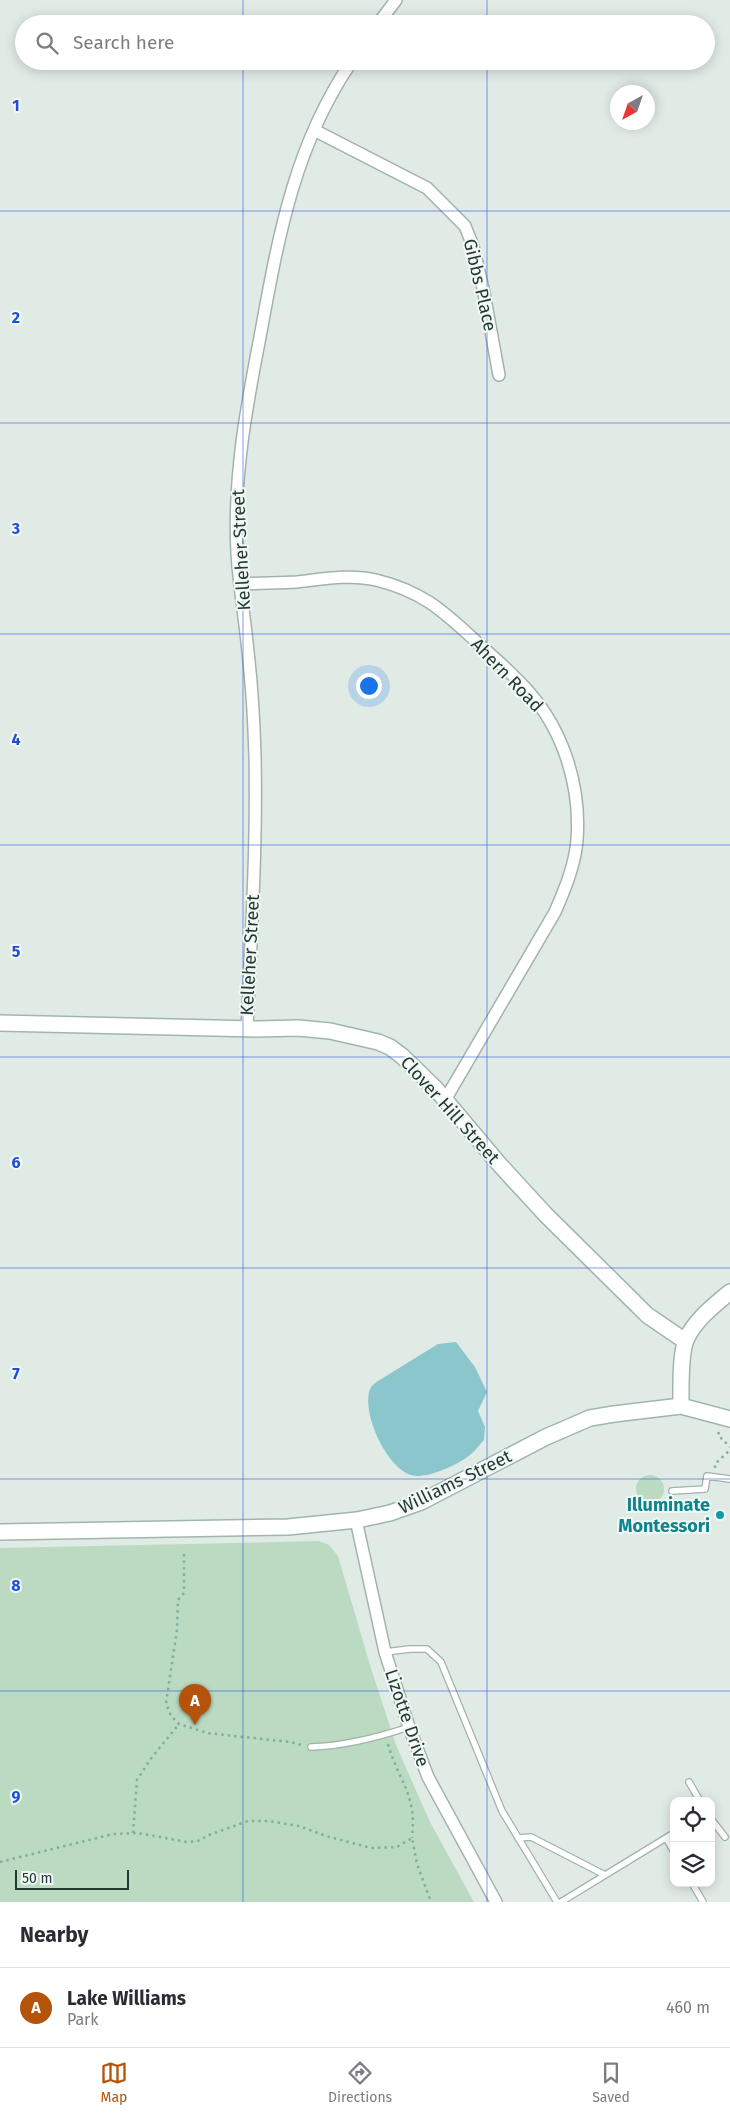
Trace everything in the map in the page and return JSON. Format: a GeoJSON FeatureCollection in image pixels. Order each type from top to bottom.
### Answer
{"type":"FeatureCollection","features":[{"type":"Feature","properties":{"kind":"street"},"geometry":{"type":"LineString","coordinates":[[385,15],[396,0]]}},
{"type":"Feature","properties":{"kind":"street","name":"Kelleher Street"},"geometry":{"type":"LineString","coordinates":[[247,1028],[253,890],[255,756],[249,655],[237,552],[236,483],[242,432],[280,236],[292,185],[314,130],[347,70]]}},
{"type":"Feature","properties":{"kind":"street","name":"Gibbs Place"},"geometry":{"type":"LineString","coordinates":[[314,130],[427,188],[465,226],[473,246],[484,293],[499,375]]}},
{"type":"Feature","properties":{"kind":"street","name":"Ahern Road"},"geometry":{"type":"LineString","coordinates":[[241,584],[346,577],[374,580],[402,588],[428,600],[488,652],[529,692],[551,722],[564,748],[578,811],[577,841],[569,878],[555,912],[445,1100]]}},
{"type":"Feature","properties":{"kind":"street","name":"Clover Hill Street"},"geometry":{"type":"LineString","coordinates":[[0,1023],[319,1029],[378,1042],[390,1047],[402,1056],[445,1100],[540,1209],[640,1308],[685,1341]]}},
{"type":"Feature","properties":{"kind":"street"},"geometry":{"type":"LineString","coordinates":[[730,1292],[696,1324],[685,1341],[680,1384],[681,1406],[730,1419]]}},
{"type":"Feature","properties":{"kind":"street","name":"Williams Street"},"geometry":{"type":"LineString","coordinates":[[0,1532],[288,1527],[356,1520],[390,1514],[420,1502],[546,1437],[590,1418],[681,1406]]}},
{"type":"Feature","properties":{"kind":"street","name":"Lizotte Drive"},"geometry":{"type":"LineString","coordinates":[[356,1520],[385,1652],[428,1777],[496,1902]]}},
{"type":"Feature","properties":{"kind":"lane"},"geometry":{"type":"LineString","coordinates":[[672,1491],[705,1489],[707,1476],[730,1479]]}},
{"type":"Feature","properties":{"kind":"lane"},"geometry":{"type":"LineString","coordinates":[[385,1652],[410,1648],[427,1650],[441,1662],[502,1811],[557,1902]]}},
{"type":"Feature","properties":{"kind":"lane"},"geometry":{"type":"LineString","coordinates":[[311,1747],[370,1740],[410,1727]]}},
{"type":"Feature","properties":{"kind":"lane"},"geometry":{"type":"LineString","coordinates":[[689,1782],[698,1797]]}},
{"type":"Feature","properties":{"kind":"lane"},"geometry":{"type":"LineString","coordinates":[[715,1824],[725,1837]]}},
{"type":"Feature","properties":{"kind":"lane"},"geometry":{"type":"LineString","coordinates":[[561,1902],[670,1836]]}},
{"type":"Feature","properties":{"kind":"lane"},"geometry":{"type":"LineString","coordinates":[[518,1838],[531,1837],[605,1875]]}},
{"type":"Feature","properties":{"kind":"lane"},"geometry":{"type":"LineString","coordinates":[[666,1838],[670,1845]]}},
{"type":"Feature","properties":{"kind":"lane"},"geometry":{"type":"LineString","coordinates":[[694,1887],[703,1902]]}},
{"type":"Feature","properties":{"kind":"path"},"geometry":{"type":"LineString","coordinates":[[713,1477],[715,1464],[730,1449],[718,1435],[719,1432]]}},
{"type":"Feature","properties":{"kind":"path"},"geometry":{"type":"LineString","coordinates":[[184,1554],[184,1593],[178,1600],[177,1630],[166,1703],[171,1716],[179,1724],[207,1733],[290,1742],[311,1747]]}},
{"type":"Feature","properties":{"kind":"path"},"geometry":{"type":"LineString","coordinates":[[133,1833],[137,1780],[152,1757],[179,1724]]}},
{"type":"Feature","properties":{"kind":"path"},"geometry":{"type":"LineString","coordinates":[[385,1735],[390,1752],[411,1798],[414,1821],[412,1838],[417,1864],[431,1902]]}},
{"type":"Feature","properties":{"kind":"path"},"geometry":{"type":"LineString","coordinates":[[0,1862],[113,1834],[133,1833],[187,1842],[198,1841],[218,1831],[248,1822],[269,1820],[299,1826],[326,1836],[371,1848],[397,1847],[412,1838]]}},
{"type":"Feature","properties":{"kind":"green space"},"geometry":{"type":"Polygon","coordinates":[[[650,1475],[660,1479],[664,1489],[660,1499],[650,1503],[640,1499],[636,1489],[640,1479],[650,1475]]]}},
{"type":"Feature","properties":{"kind":"green space"},"geometry":{"type":"Polygon","coordinates":[[[319,1541],[329,1545],[338,1556],[396,1745],[430,1822],[474,1902],[0,1902],[0,1548],[319,1541]]]}},
{"type":"Feature","properties":{"kind":"water"},"geometry":{"type":"Polygon","coordinates":[[[456,1342],[475,1367],[487,1392],[478,1411],[485,1427],[484,1440],[471,1454],[451,1466],[434,1473],[417,1476],[411,1475],[393,1462],[378,1438],[369,1412],[368,1399],[370,1389],[378,1381],[438,1344],[456,1342]]]}},
{"type":"Feature","properties":{"kind":"place","name":"Illuminate Montessori"},"geometry":{"type":"Point","coordinates":[720,1515]}},
{"type":"Feature","properties":{"kind":"place","name":"Lake Williams"},"geometry":{"type":"Point","coordinates":[195,1725]}}]}
